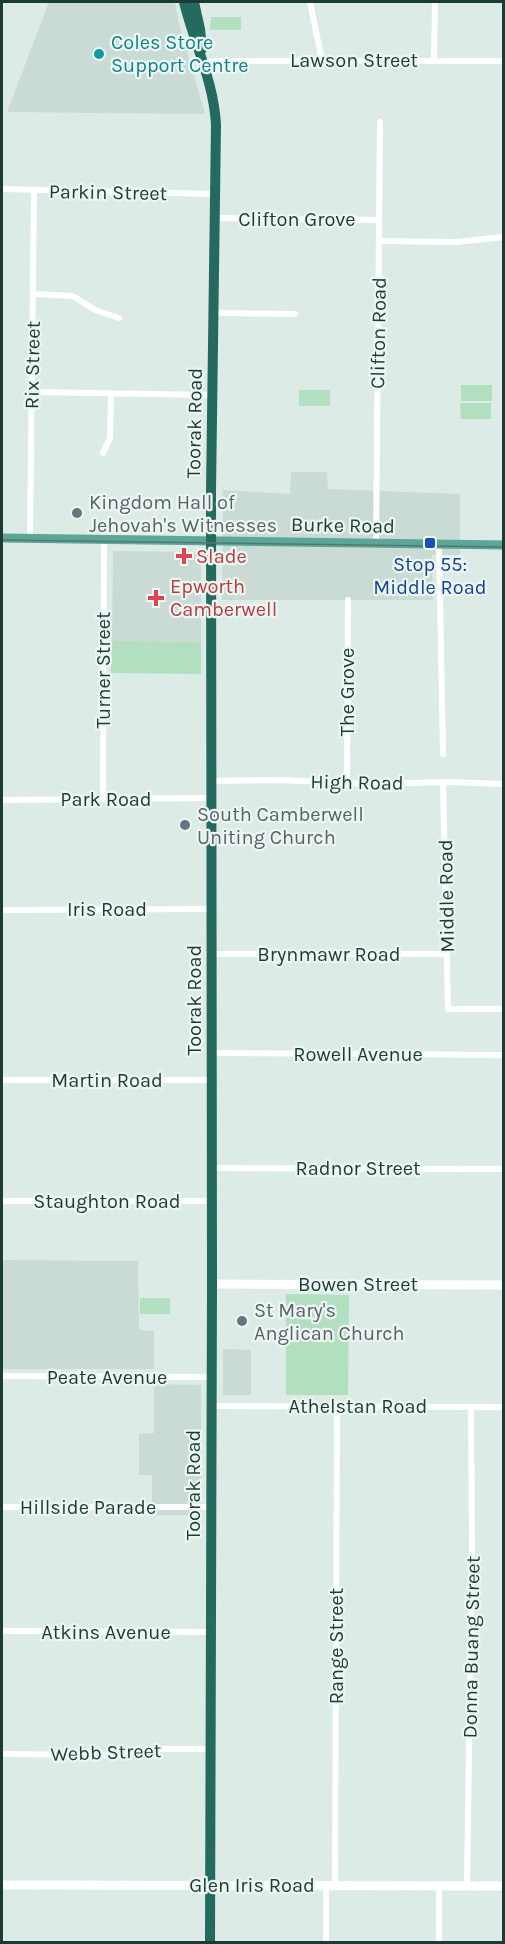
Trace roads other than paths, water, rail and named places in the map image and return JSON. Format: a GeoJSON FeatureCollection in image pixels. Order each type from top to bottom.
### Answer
{"type":"FeatureCollection","features":[{"type":"Feature","properties":{"kind":"highway","name":"Toorak Road"},"geometry":{"type":"LineString","coordinates":[[184,2],[191,31],[203,61]]}},
{"type":"Feature","properties":{"kind":"highway","name":"Toorak Road"},"geometry":{"type":"LineString","coordinates":[[194,2],[200,29],[203,61],[216,115],[211,542],[210,1942]]}},
{"type":"Feature","properties":{"kind":"main road","name":"Burke Road"},"geometry":{"type":"LineString","coordinates":[[2,538],[504,545]]}},
{"type":"Feature","properties":{"kind":"main road","name":"Bowen Street"},"geometry":{"type":"LineString","coordinates":[[212,1284],[504,1285]]}},
{"type":"Feature","properties":{"kind":"main road","name":"Glen Iris Road"},"geometry":{"type":"LineString","coordinates":[[2,1885],[210,1884],[504,1887]]}},
{"type":"Feature","properties":{"kind":"street"},"geometry":{"type":"LineString","coordinates":[[310,2],[322,61]]}},
{"type":"Feature","properties":{"kind":"street"},"geometry":{"type":"LineString","coordinates":[[434,60],[435,2]]}},
{"type":"Feature","properties":{"kind":"street","name":"Lawson Street"},"geometry":{"type":"LineString","coordinates":[[203,61],[504,61]]}},
{"type":"Feature","properties":{"kind":"street","name":"Clifton Road"},"geometry":{"type":"LineString","coordinates":[[376,544],[380,122]]}},
{"type":"Feature","properties":{"kind":"street","name":"Parkin Street"},"geometry":{"type":"LineString","coordinates":[[2,189],[215,194]]}},
{"type":"Feature","properties":{"kind":"street","name":"Rix Street"},"geometry":{"type":"LineString","coordinates":[[30,539],[34,191]]}},
{"type":"Feature","properties":{"kind":"street","name":"Clifton Grove"},"geometry":{"type":"LineString","coordinates":[[215,218],[379,220]]}},
{"type":"Feature","properties":{"kind":"street"},"geometry":{"type":"LineString","coordinates":[[379,241],[456,242],[504,237]]}},
{"type":"Feature","properties":{"kind":"street"},"geometry":{"type":"LineString","coordinates":[[33,294],[73,296],[95,310],[120,318]]}},
{"type":"Feature","properties":{"kind":"street"},"geometry":{"type":"LineString","coordinates":[[214,313],[295,314]]}},
{"type":"Feature","properties":{"kind":"street"},"geometry":{"type":"LineString","coordinates":[[32,392],[213,395]]}},
{"type":"Feature","properties":{"kind":"street"},"geometry":{"type":"LineString","coordinates":[[103,453],[110,438],[111,393]]}},
{"type":"Feature","properties":{"kind":"street","name":"Turner Street"},"geometry":{"type":"LineString","coordinates":[[103,800],[104,540]]}},
{"type":"Feature","properties":{"kind":"street"},"geometry":{"type":"LineString","coordinates":[[439,544],[443,754]]}},
{"type":"Feature","properties":{"kind":"street","name":"The Grove"},"geometry":{"type":"LineString","coordinates":[[347,783],[348,600]]}},
{"type":"Feature","properties":{"kind":"street","name":"High Road"},"geometry":{"type":"LineString","coordinates":[[211,781],[504,784]]}},
{"type":"Feature","properties":{"kind":"street","name":"Middle Road"},"geometry":{"type":"LineString","coordinates":[[443,782],[448,1009],[504,1009]]}},
{"type":"Feature","properties":{"kind":"street","name":"Park Road"},"geometry":{"type":"LineString","coordinates":[[2,800],[211,798]]}},
{"type":"Feature","properties":{"kind":"street","name":"Iris Road"},"geometry":{"type":"LineString","coordinates":[[2,910],[212,909]]}},
{"type":"Feature","properties":{"kind":"street","name":"Brynmawr Road"},"geometry":{"type":"LineString","coordinates":[[212,954],[447,954]]}},
{"type":"Feature","properties":{"kind":"street","name":"Rowell Avenue"},"geometry":{"type":"LineString","coordinates":[[212,1053],[504,1055]]}},
{"type":"Feature","properties":{"kind":"street","name":"Martin Road"},"geometry":{"type":"LineString","coordinates":[[2,1080],[212,1080]]}},
{"type":"Feature","properties":{"kind":"street","name":"Radnor Street"},"geometry":{"type":"LineString","coordinates":[[212,1168],[504,1169]]}},
{"type":"Feature","properties":{"kind":"street","name":"Staughton Road"},"geometry":{"type":"LineString","coordinates":[[2,1201],[212,1201]]}},
{"type":"Feature","properties":{"kind":"street","name":"Peate Avenue"},"geometry":{"type":"LineString","coordinates":[[2,1376],[212,1377]]}},
{"type":"Feature","properties":{"kind":"street","name":"Athelstan Road"},"geometry":{"type":"LineString","coordinates":[[212,1406],[504,1407]]}},
{"type":"Feature","properties":{"kind":"street","name":"Range Street"},"geometry":{"type":"LineString","coordinates":[[326,1942],[331,1885],[337,1407]]}},
{"type":"Feature","properties":{"kind":"street","name":"Donna Buang Street"},"geometry":{"type":"LineString","coordinates":[[467,1886],[472,1546],[471,1407]]}},
{"type":"Feature","properties":{"kind":"street","name":"Hillside Parade"},"geometry":{"type":"LineString","coordinates":[[2,1507],[212,1507]]}},
{"type":"Feature","properties":{"kind":"street","name":"Atkins Avenue"},"geometry":{"type":"LineString","coordinates":[[2,1631],[211,1632]]}},
{"type":"Feature","properties":{"kind":"street","name":"Webb Street"},"geometry":{"type":"LineString","coordinates":[[2,1754],[106,1755],[153,1749],[210,1749]]}},
{"type":"Feature","properties":{"kind":"street"},"geometry":{"type":"LineString","coordinates":[[439,1886],[439,1942]]}},
{"type":"Feature","properties":{"kind":"tram line"},"geometry":{"type":"LineString","coordinates":[[2,540],[504,547]]}},
{"type":"Feature","properties":{"kind":"place","name":"Coles Store Support Centre"},"geometry":{"type":"Point","coordinates":[99,54]}},
{"type":"Feature","properties":{"kind":"place","name":"Kingdom Hall of Jehovah's Witnesses"},"geometry":{"type":"Point","coordinates":[77,513]}},
{"type":"Feature","properties":{"kind":"place","name":"Stop 55: Middle Road"},"geometry":{"type":"Point","coordinates":[430,543]}},
{"type":"Feature","properties":{"kind":"place","name":"Slade"},"geometry":{"type":"Point","coordinates":[184,556]}},
{"type":"Feature","properties":{"kind":"place","name":"Epworth Camberwell"},"geometry":{"type":"Point","coordinates":[156,598]}},
{"type":"Feature","properties":{"kind":"place","name":"South Camberwell Uniting Church"},"geometry":{"type":"Point","coordinates":[185,825]}},
{"type":"Feature","properties":{"kind":"place","name":"St Mary's Anglican Church"},"geometry":{"type":"Point","coordinates":[242,1321]}}]}
